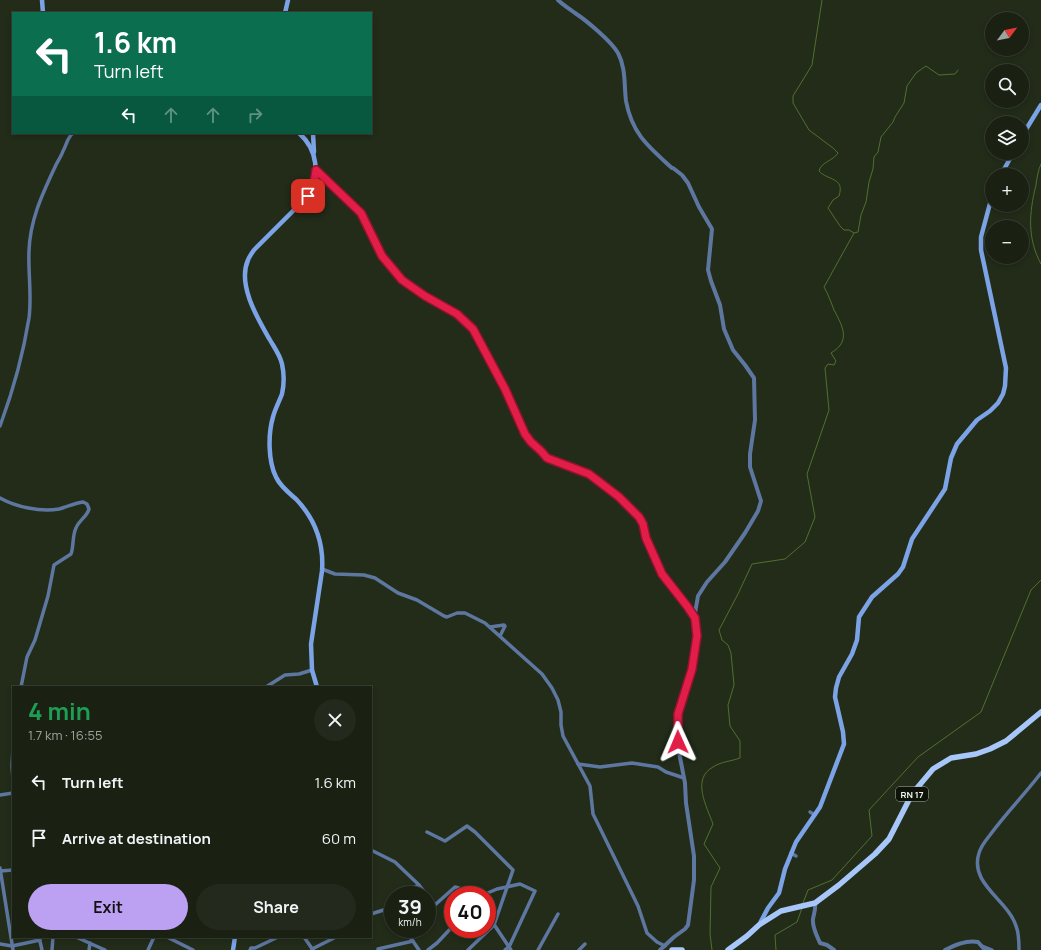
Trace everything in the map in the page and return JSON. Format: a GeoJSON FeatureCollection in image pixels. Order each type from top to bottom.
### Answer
{"type":"FeatureCollection","features":[{"type":"Feature","properties":{"kind":"main road"},"geometry":{"type":"LineString","coordinates":[[42,0],[43,12]]}},
{"type":"Feature","properties":{"kind":"main road"},"geometry":{"type":"LineString","coordinates":[[285,12],[288,0]]}},
{"type":"Feature","properties":{"kind":"main road"},"geometry":{"type":"LineString","coordinates":[[1029,125],[1041,105]]}},
{"type":"Feature","properties":{"kind":"main road"},"geometry":{"type":"LineString","coordinates":[[300,134],[314,152]]}},
{"type":"Feature","properties":{"kind":"main road"},"geometry":{"type":"LineString","coordinates":[[312,134],[316,170],[314,183],[308,196],[254,250],[248,259],[245,273],[246,287],[251,302],[280,357],[283,367],[282,393],[273,417],[270,437],[272,463],[276,477],[286,490],[302,506],[317,529],[321,550],[322,569],[311,642],[312,670],[317,686]]}},
{"type":"Feature","properties":{"kind":"main road"},"geometry":{"type":"LineString","coordinates":[[759,925],[768,908],[779,893],[791,853],[796,842],[820,807],[828,779],[844,744],[843,732],[835,697],[839,677],[852,654],[857,640],[858,617],[872,597],[904,567],[912,538],[945,490],[951,458],[957,444],[977,420],[998,403],[1006,386],[1006,368],[982,250],[982,237],[988,212]]}},
{"type":"Feature","properties":{"kind":"main road","name":"RN 17"},"geometry":{"type":"LineString","coordinates":[[728,950],[759,925],[781,911],[815,903],[839,885],[875,854],[889,839],[912,794],[933,769],[951,758],[976,754],[1006,741],[1041,712]]}},
{"type":"Feature","properties":{"kind":"main road"},"geometry":{"type":"LineString","coordinates":[[233,950],[235,938]]}},
{"type":"Feature","properties":{"kind":"main road"},"geometry":{"type":"LineString","coordinates":[[672,950],[682,950]]}},
{"type":"Feature","properties":{"kind":"street"},"geometry":{"type":"LineString","coordinates":[[558,0],[577,14],[613,47],[621,61],[626,101],[636,132],[655,153],[682,175],[688,183],[699,207],[712,229],[708,270],[720,305],[724,329],[733,350],[746,365],[754,378],[755,420],[750,454],[750,467],[761,504],[745,533],[725,562],[700,592],[696,601],[695,618],[697,636],[694,659],[678,719],[678,748],[684,778],[694,868],[691,909],[687,928],[674,936],[660,950]]}},
{"type":"Feature","properties":{"kind":"street"},"geometry":{"type":"LineString","coordinates":[[0,426],[21,360],[30,303],[29,252],[31,230],[37,205],[64,151],[69,135]]}},
{"type":"Feature","properties":{"kind":"street"},"geometry":{"type":"LineString","coordinates":[[316,170],[361,213],[382,256],[402,280],[425,296],[461,316],[473,329],[480,349],[505,389],[525,434],[531,442],[547,458],[589,474],[619,498],[639,517],[643,524],[646,538],[661,572],[695,618]]}},
{"type":"Feature","properties":{"kind":"street"},"geometry":{"type":"LineString","coordinates":[[16,359],[21,360]]}},
{"type":"Feature","properties":{"kind":"street"},"geometry":{"type":"LineString","coordinates":[[0,498],[19,506],[46,509],[58,509],[83,502],[87,504],[89,509],[87,514],[78,523],[75,530],[70,555],[54,566],[46,602],[34,642],[27,657],[21,686]]}},
{"type":"Feature","properties":{"kind":"street"},"geometry":{"type":"LineString","coordinates":[[322,569],[335,574],[364,575],[375,578],[398,593],[417,600],[444,616],[465,613],[490,627],[542,674],[552,688],[560,707],[560,725],[563,736],[590,786],[593,814],[638,906],[647,932],[657,942],[665,946]]}},
{"type":"Feature","properties":{"kind":"street"},"geometry":{"type":"LineString","coordinates":[[672,586],[675,582]]}},
{"type":"Feature","properties":{"kind":"street"},"geometry":{"type":"LineString","coordinates":[[490,627],[504,625],[505,626],[500,636]]}},
{"type":"Feature","properties":{"kind":"street"},"geometry":{"type":"LineString","coordinates":[[268,686],[288,674],[299,674],[312,670]]}},
{"type":"Feature","properties":{"kind":"street"},"geometry":{"type":"LineString","coordinates":[[578,764],[600,767],[632,763],[658,767],[666,772],[684,778]]}},
{"type":"Feature","properties":{"kind":"street"},"geometry":{"type":"LineString","coordinates":[[1019,950],[1016,926],[1006,908],[990,891],[981,877],[977,863],[979,852],[985,842],[1041,773]]}},
{"type":"Feature","properties":{"kind":"street"},"geometry":{"type":"LineString","coordinates":[[0,795],[12,793]]}},
{"type":"Feature","properties":{"kind":"street"},"geometry":{"type":"LineString","coordinates":[[810,812],[815,815]]}},
{"type":"Feature","properties":{"kind":"street"},"geometry":{"type":"LineString","coordinates":[[427,832],[444,841],[467,826],[513,870],[496,919]]}},
{"type":"Feature","properties":{"kind":"street"},"geometry":{"type":"LineString","coordinates":[[372,850],[395,862],[419,885]]}},
{"type":"Feature","properties":{"kind":"street"},"geometry":{"type":"LineString","coordinates":[[791,853],[796,856]]}},
{"type":"Feature","properties":{"kind":"street"},"geometry":{"type":"LineString","coordinates":[[12,870],[0,869],[12,948]]}},
{"type":"Feature","properties":{"kind":"street"},"geometry":{"type":"LineString","coordinates":[[496,890],[507,886],[520,884],[534,891],[510,948],[505,950]]}},
{"type":"Feature","properties":{"kind":"street"},"geometry":{"type":"LineString","coordinates":[[436,904],[444,897]]}},
{"type":"Feature","properties":{"kind":"street"},"geometry":{"type":"LineString","coordinates":[[815,903],[816,908],[813,924],[816,934],[820,943],[827,945],[834,950]]}},
{"type":"Feature","properties":{"kind":"street"},"geometry":{"type":"LineString","coordinates":[[372,914],[384,910]]}},
{"type":"Feature","properties":{"kind":"street"},"geometry":{"type":"LineString","coordinates":[[538,950],[558,914]]}},
{"type":"Feature","properties":{"kind":"street"},"geometry":{"type":"LineString","coordinates":[[496,928],[510,948]]}},
{"type":"Feature","properties":{"kind":"street"},"geometry":{"type":"LineString","coordinates":[[428,950],[444,935]]}},
{"type":"Feature","properties":{"kind":"street"},"geometry":{"type":"LineString","coordinates":[[52,950],[53,938]]}},
{"type":"Feature","properties":{"kind":"street"},"geometry":{"type":"LineString","coordinates":[[78,938],[105,950]]}},
{"type":"Feature","properties":{"kind":"street"},"geometry":{"type":"LineString","coordinates":[[148,950],[154,938]]}},
{"type":"Feature","properties":{"kind":"street"},"geometry":{"type":"LineString","coordinates":[[169,938],[193,950]]}},
{"type":"Feature","properties":{"kind":"street"},"geometry":{"type":"LineString","coordinates":[[250,950],[251,948],[255,948],[276,938]]}},
{"type":"Feature","properties":{"kind":"street"},"geometry":{"type":"LineString","coordinates":[[305,938],[312,950],[334,938]]}},
{"type":"Feature","properties":{"kind":"street"},"geometry":{"type":"LineString","coordinates":[[411,938],[419,950]]}},
{"type":"Feature","properties":{"kind":"street"},"geometry":{"type":"LineString","coordinates":[[468,950],[480,938]]}},
{"type":"Feature","properties":{"kind":"street"},"geometry":{"type":"LineString","coordinates":[[0,944],[12,948],[39,939],[42,950]]}},
{"type":"Feature","properties":{"kind":"street"},"geometry":{"type":"LineString","coordinates":[[378,949],[413,941]]}},
{"type":"Feature","properties":{"kind":"street"},"geometry":{"type":"LineString","coordinates":[[945,950],[966,942],[976,942],[992,950]]}},
{"type":"Feature","properties":{"kind":"street"},"geometry":{"type":"LineString","coordinates":[[89,950],[90,943]]}},
{"type":"Feature","properties":{"kind":"street"},"geometry":{"type":"LineString","coordinates":[[579,950],[585,944]]}},
{"type":"Feature","properties":{"kind":"street"},"geometry":{"type":"LineString","coordinates":[[982,946],[985,950]]}},
{"type":"Feature","properties":{"kind":"waterway"},"geometry":{"type":"LineString","coordinates":[[712,950],[710,934],[711,887],[720,868],[704,844],[713,824],[702,794],[703,779],[706,772],[716,765],[740,758],[740,741],[730,726],[728,705],[734,685],[731,653],[728,645],[722,640],[719,630],[752,564],[785,559],[805,542],[815,517],[807,474],[829,410],[825,368],[828,364],[834,365],[836,361],[831,353],[841,344],[843,339],[840,322],[824,287],[854,233],[849,230],[844,230],[828,208],[833,200],[839,196],[840,185],[838,182],[819,171],[825,163],[838,153],[809,130],[793,103],[793,96],[812,65],[822,0]]}},
{"type":"Feature","properties":{"kind":"waterway"},"geometry":{"type":"LineString","coordinates":[[854,233],[858,232],[861,215],[866,202],[874,157],[878,152],[881,137],[893,122],[904,103],[907,86],[916,73],[926,66],[939,75],[955,74],[958,70]]}},
{"type":"Feature","properties":{"kind":"waterway"},"geometry":{"type":"LineString","coordinates":[[1041,164],[1031,215],[1031,235],[1033,245],[1041,264]]}},
{"type":"Feature","properties":{"kind":"waterway"},"geometry":{"type":"LineString","coordinates":[[803,903],[808,890],[832,880],[872,836],[869,810],[918,757],[981,712],[1031,590],[1041,580]]}},
{"type":"Feature","properties":{"kind":"waterway"},"geometry":{"type":"LineString","coordinates":[[776,950],[775,935],[797,922],[802,908]]}},
{"type":"Feature","properties":{"kind":"route"},"geometry":{"type":"LineString","coordinates":[[308,196],[314,183],[316,170],[361,213],[382,256],[402,280],[425,296],[461,316],[470,325],[505,389],[525,434],[531,442],[547,458],[577,468],[595,478],[603,486],[630,506],[639,517],[643,524],[646,538],[662,574],[695,618],[697,636],[694,659],[678,714],[678,742]]}}]}
